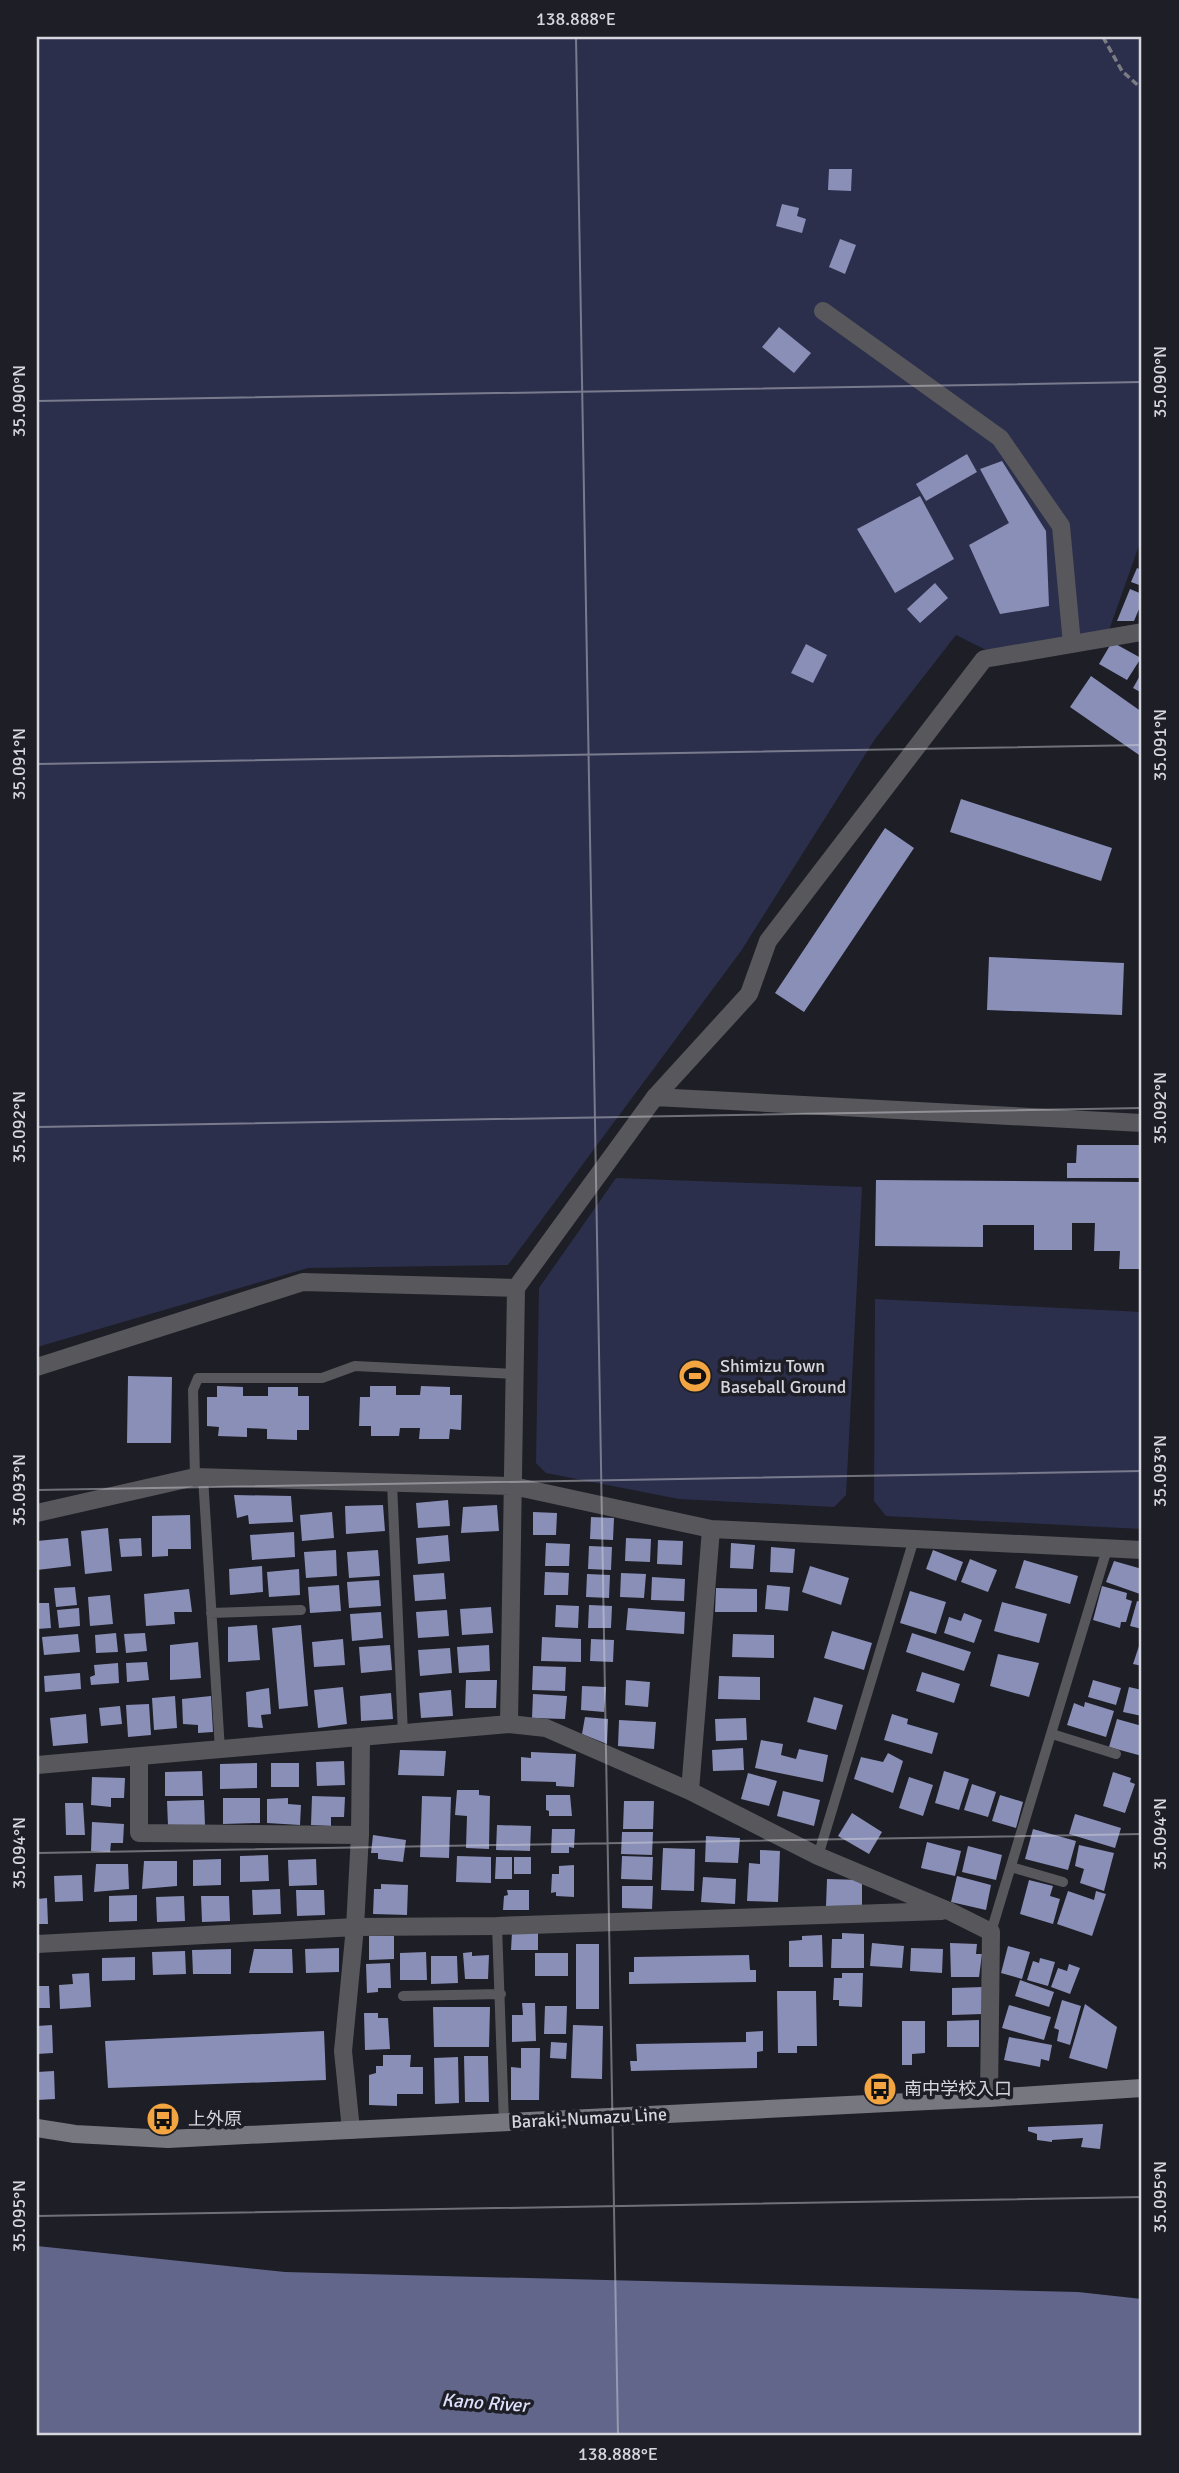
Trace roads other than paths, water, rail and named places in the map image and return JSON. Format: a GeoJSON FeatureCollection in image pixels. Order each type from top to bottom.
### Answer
{"type":"FeatureCollection","features":[{"type":"Feature","properties":{"kind":"main road","name":"Baraki-Numazu Line"},"geometry":{"type":"LineString","coordinates":[[37,2128],[75,2134],[168,2139],[1142,2088]]}},
{"type":"Feature","properties":{"kind":"street"},"geometry":{"type":"LineString","coordinates":[[823,311],[1000,438],[1061,526],[1072,644]]}},
{"type":"Feature","properties":{"kind":"street"},"geometry":{"type":"LineString","coordinates":[[509,1724],[516,1288],[655,1097],[749,994],[768,941],[984,659],[1142,632]]}},
{"type":"Feature","properties":{"kind":"street"},"geometry":{"type":"LineString","coordinates":[[655,1097],[1142,1123]]}},
{"type":"Feature","properties":{"kind":"street"},"geometry":{"type":"LineString","coordinates":[[37,1367],[303,1282],[516,1288]]}},
{"type":"Feature","properties":{"kind":"street"},"geometry":{"type":"LineString","coordinates":[[37,1513],[199,1477],[513,1486],[711,1529],[1142,1550]]}},
{"type":"Feature","properties":{"kind":"street"},"geometry":{"type":"LineString","coordinates":[[690,1791],[711,1529]]}},
{"type":"Feature","properties":{"kind":"street"},"geometry":{"type":"LineString","coordinates":[[37,1765],[509,1724],[546,1728],[690,1791],[818,1856],[949,1911],[991,1932],[989,2098]]}},
{"type":"Feature","properties":{"kind":"street"},"geometry":{"type":"LineString","coordinates":[[351,2130],[343,2051],[355,1927],[361,1738]]}},
{"type":"Feature","properties":{"kind":"street"},"geometry":{"type":"LineString","coordinates":[[139,1758],[139,1833],[360,1835]]}},
{"type":"Feature","properties":{"kind":"street"},"geometry":{"type":"LineString","coordinates":[[37,1944],[355,1927],[498,1926],[949,1911]]}},
{"type":"Feature","properties":{"kind":"lane"},"geometry":{"type":"LineString","coordinates":[[220,1750],[192,1390],[198,1378],[322,1378],[355,1366],[515,1374]]}},
{"type":"Feature","properties":{"kind":"lane"},"geometry":{"type":"LineString","coordinates":[[392,1483],[403,1734]]}},
{"type":"Feature","properties":{"kind":"lane"},"geometry":{"type":"LineString","coordinates":[[818,1856],[914,1539]]}},
{"type":"Feature","properties":{"kind":"lane"},"geometry":{"type":"LineString","coordinates":[[991,1932],[1107,1549]]}},
{"type":"Feature","properties":{"kind":"lane"},"geometry":{"type":"LineString","coordinates":[[211,1612],[301,1610]]}},
{"type":"Feature","properties":{"kind":"lane"},"geometry":{"type":"LineString","coordinates":[[1052,1734],[1116,1754]]}},
{"type":"Feature","properties":{"kind":"lane"},"geometry":{"type":"LineString","coordinates":[[37,1759],[37,1765]]}},
{"type":"Feature","properties":{"kind":"lane"},"geometry":{"type":"LineString","coordinates":[[1011,1867],[1063,1882]]}},
{"type":"Feature","properties":{"kind":"lane"},"geometry":{"type":"LineString","coordinates":[[498,1926],[504,2123]]}},
{"type":"Feature","properties":{"kind":"lane"},"geometry":{"type":"LineString","coordinates":[[403,1996],[501,1994]]}},
{"type":"Feature","properties":{"kind":"water","name":"Kano River"},"geometry":{"type":"Polygon","coordinates":[[[37,2246],[285,2272],[1078,2292],[1142,2299],[1142,2436],[37,2436],[37,2246]]]}},
{"type":"Feature","properties":{"kind":"place","name":"Shimizu Town Baseball Ground"},"geometry":{"type":"Point","coordinates":[695,1376]}},
{"type":"Feature","properties":{"kind":"place","name":"南中学校入口"},"geometry":{"type":"Point","coordinates":[880,2089]}},
{"type":"Feature","properties":{"kind":"place","name":"上外原"},"geometry":{"type":"Point","coordinates":[163,2119]}}]}
